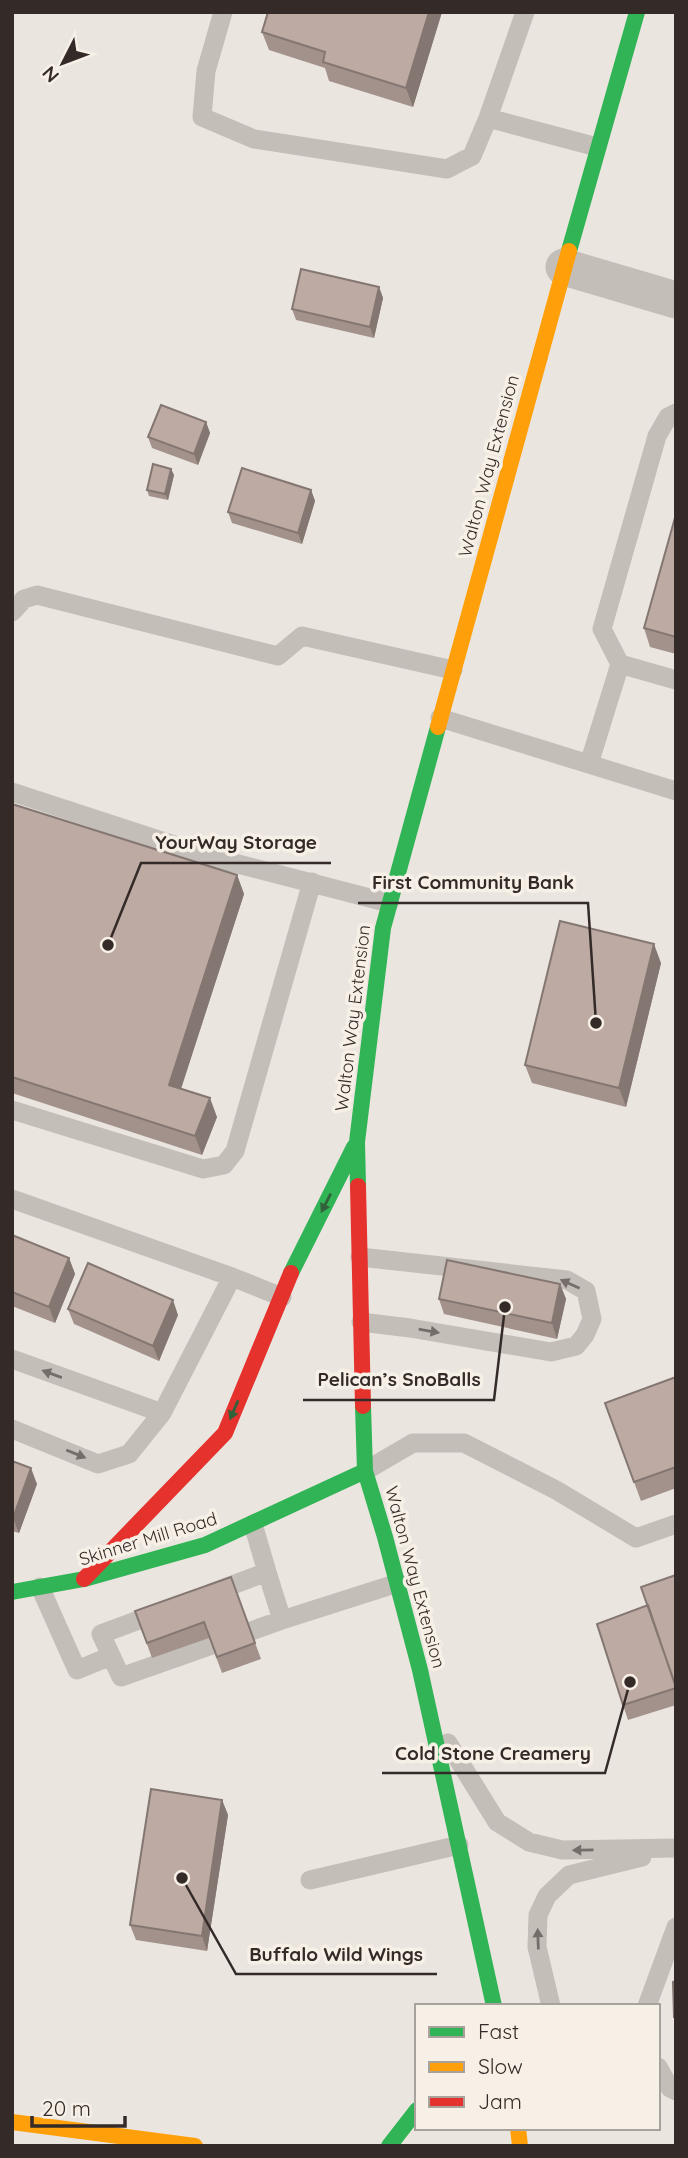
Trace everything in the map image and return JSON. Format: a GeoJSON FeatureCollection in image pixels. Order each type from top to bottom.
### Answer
{"type":"FeatureCollection","features":[{"type":"Feature","properties":{"kind":"main road","name":"Walton Way Extension"},"geometry":{"type":"LineString","coordinates":[[490,2002],[433,1719],[398,1583],[365,1471],[357,1142],[383,928],[389,903],[597,147],[637,12]]}},
{"type":"Feature","properties":{"kind":"main road"},"geometry":{"type":"LineString","coordinates":[[84,1579],[225,1433],[295,1264],[357,1142]]}},
{"type":"Feature","properties":{"kind":"main road","name":"Skinner Mill Road"},"geometry":{"type":"LineString","coordinates":[[12,1592],[84,1579],[205,1545],[365,1471]]}},
{"type":"Feature","properties":{"kind":"main road"},"geometry":{"type":"LineString","coordinates":[[389,2146],[415,2113]]}},
{"type":"Feature","properties":{"kind":"main road"},"geometry":{"type":"LineString","coordinates":[[18,2123],[195,2146]]}},
{"type":"Feature","properties":{"kind":"street"},"geometry":{"type":"LineString","coordinates":[[564,267],[674,292]]}},
{"type":"Feature","properties":{"kind":"lane"},"geometry":{"type":"LineString","coordinates":[[223,12],[206,71],[202,117],[254,139],[447,169],[472,156],[525,12]]}},
{"type":"Feature","properties":{"kind":"lane"},"geometry":{"type":"LineString","coordinates":[[488,118],[597,147]]}},
{"type":"Feature","properties":{"kind":"lane"},"geometry":{"type":"LineString","coordinates":[[676,413],[668,417],[657,436],[601,629],[620,664],[676,680]]}},
{"type":"Feature","properties":{"kind":"lane"},"geometry":{"type":"LineString","coordinates":[[12,612],[24,599],[37,595],[278,656],[302,636],[453,670]]}},
{"type":"Feature","properties":{"kind":"lane"},"geometry":{"type":"LineString","coordinates":[[589,764],[620,664]]}},
{"type":"Feature","properties":{"kind":"lane"},"geometry":{"type":"LineString","coordinates":[[440,718],[676,792]]}},
{"type":"Feature","properties":{"kind":"lane"},"geometry":{"type":"LineString","coordinates":[[12,792],[211,857],[389,903]]}},
{"type":"Feature","properties":{"kind":"lane"},"geometry":{"type":"LineString","coordinates":[[12,1110],[203,1169],[224,1165],[234,1151],[312,882]]}},
{"type":"Feature","properties":{"kind":"lane"},"geometry":{"type":"LineString","coordinates":[[12,1199],[282,1297]]}},
{"type":"Feature","properties":{"kind":"lane"},"geometry":{"type":"LineString","coordinates":[[360,1257],[567,1280],[586,1291],[592,1320],[576,1346],[551,1352],[361,1322]]}},
{"type":"Feature","properties":{"kind":"lane"},"geometry":{"type":"LineString","coordinates":[[12,1429],[98,1464],[129,1454],[162,1413],[232,1277]]}},
{"type":"Feature","properties":{"kind":"lane"},"geometry":{"type":"LineString","coordinates":[[12,1359],[162,1413]]}},
{"type":"Feature","properties":{"kind":"lane"},"geometry":{"type":"LineString","coordinates":[[365,1471],[413,1443],[464,1443],[555,1490],[636,1538],[676,1524]]}},
{"type":"Feature","properties":{"kind":"lane"},"geometry":{"type":"LineString","coordinates":[[253,1524],[282,1620]]}},
{"type":"Feature","properties":{"kind":"lane"},"geometry":{"type":"LineString","coordinates":[[212,1645],[121,1677],[101,1634],[267,1572]]}},
{"type":"Feature","properties":{"kind":"lane"},"geometry":{"type":"LineString","coordinates":[[251,1630],[398,1583]]}},
{"type":"Feature","properties":{"kind":"lane"},"geometry":{"type":"LineString","coordinates":[[40,1587],[76,1670],[111,1656]]}},
{"type":"Feature","properties":{"kind":"lane"},"geometry":{"type":"LineString","coordinates":[[433,1719],[497,1822],[530,1842],[562,1850],[676,1848]]}},
{"type":"Feature","properties":{"kind":"lane"},"geometry":{"type":"LineString","coordinates":[[310,1880],[459,1845]]}},
{"type":"Feature","properties":{"kind":"lane"},"geometry":{"type":"LineString","coordinates":[[551,2004],[537,1947],[538,1915],[547,1896],[569,1875],[676,1848]]}},
{"type":"Feature","properties":{"kind":"lane"},"geometry":{"type":"LineString","coordinates":[[648,2004],[664,1966],[676,1927]]}},
{"type":"Feature","properties":{"kind":"lane"},"geometry":{"type":"LineString","coordinates":[[660,2070],[670,2088],[676,2091]]}},
{"type":"Feature","properties":{"kind":"lane"},"geometry":{"type":"LineString","coordinates":[[18,2123],[42,2146]]}},
{"type":"Feature","properties":{"kind":"building"},"geometry":{"type":"Polygon","coordinates":[[[268,12],[429,12],[406,88],[323,62],[325,52],[262,32],[268,12]]]}},
{"type":"Feature","properties":{"kind":"building"},"geometry":{"type":"Polygon","coordinates":[[[301,269],[379,287],[370,327],[292,309],[301,269]]]}},
{"type":"Feature","properties":{"kind":"building"},"geometry":{"type":"Polygon","coordinates":[[[161,405],[206,422],[194,454],[148,437],[161,405]]]}},
{"type":"Feature","properties":{"kind":"building"},"geometry":{"type":"Polygon","coordinates":[[[153,464],[171,469],[165,494],[147,490],[153,464]]]}},
{"type":"Feature","properties":{"kind":"building"},"geometry":{"type":"Polygon","coordinates":[[[242,468],[311,490],[298,533],[228,512],[242,468]]]}},
{"type":"Feature","properties":{"kind":"building"},"geometry":{"type":"Polygon","coordinates":[[[676,514],[676,637],[644,628],[676,514]]]}},
{"type":"Feature","properties":{"kind":"building"},"geometry":{"type":"Polygon","coordinates":[[[12,804],[237,875],[169,1085],[210,1098],[195,1136],[12,1077],[12,804]]]}},
{"type":"Feature","properties":{"kind":"building"},"geometry":{"type":"Polygon","coordinates":[[[560,921],[654,944],[619,1088],[525,1065],[560,921]]]}},
{"type":"Feature","properties":{"kind":"building"},"geometry":{"type":"Polygon","coordinates":[[[12,1235],[69,1258],[49,1307],[12,1292],[12,1235]]]}},
{"type":"Feature","properties":{"kind":"building"},"geometry":{"type":"Polygon","coordinates":[[[447,1260],[560,1284],[552,1323],[439,1299],[447,1260]]]}},
{"type":"Feature","properties":{"kind":"building"},"geometry":{"type":"Polygon","coordinates":[[[88,1263],[173,1300],[153,1346],[68,1309],[88,1263]]]}},
{"type":"Feature","properties":{"kind":"building"},"geometry":{"type":"Polygon","coordinates":[[[676,1377],[676,1467],[634,1482],[605,1403],[676,1377]]]}},
{"type":"Feature","properties":{"kind":"building"},"geometry":{"type":"Polygon","coordinates":[[[12,1461],[31,1468],[13,1518],[12,1518],[12,1461]]]}},
{"type":"Feature","properties":{"kind":"building"},"geometry":{"type":"Polygon","coordinates":[[[676,1575],[676,1684],[675,1684],[641,1587],[676,1575]]]}},
{"type":"Feature","properties":{"kind":"building"},"geometry":{"type":"Polygon","coordinates":[[[231,1577],[255,1643],[217,1657],[204,1622],[147,1643],[135,1611],[231,1577]]]}},
{"type":"Feature","properties":{"kind":"building"},"geometry":{"type":"Polygon","coordinates":[[[648,1605],[676,1688],[623,1705],[597,1624],[648,1605]]]}},
{"type":"Feature","properties":{"kind":"building"},"geometry":{"type":"Polygon","coordinates":[[[151,1789],[222,1800],[202,1936],[130,1925],[151,1789]]]}},
{"type":"Feature","properties":{"kind":"building"},"geometry":{"type":"Polygon","coordinates":[[[676,1981],[676,2017],[674,2017],[673,1982],[676,1981]]]}},
{"type":"Feature","properties":{"kind":"traffic: fast"},"geometry":{"type":"LineString","coordinates":[[569,251],[637,12]]}},
{"type":"Feature","properties":{"kind":"traffic: fast"},"geometry":{"type":"LineString","coordinates":[[358,1186],[357,1142],[383,928],[438,727]]}},
{"type":"Feature","properties":{"kind":"traffic: fast"},"geometry":{"type":"LineString","coordinates":[[291,1273],[354,1147]]}},
{"type":"Feature","properties":{"kind":"traffic: fast"},"geometry":{"type":"LineString","coordinates":[[363,1406],[365,1471],[420,1670],[494,2004]]}},
{"type":"Feature","properties":{"kind":"traffic: fast"},"geometry":{"type":"LineString","coordinates":[[12,1592],[84,1579],[205,1545],[365,1471]]}},
{"type":"Feature","properties":{"kind":"traffic: fast"},"geometry":{"type":"LineString","coordinates":[[389,2146],[415,2113]]}},
{"type":"Feature","properties":{"kind":"traffic: slow"},"geometry":{"type":"LineString","coordinates":[[438,727],[569,251]]}},
{"type":"Feature","properties":{"kind":"traffic: slow"},"geometry":{"type":"LineString","coordinates":[[12,2122],[195,2146]]}},
{"type":"Feature","properties":{"kind":"traffic: slow"},"geometry":{"type":"LineString","coordinates":[[518,2130],[520,2146]]}},
{"type":"Feature","properties":{"kind":"traffic: jam"},"geometry":{"type":"LineString","coordinates":[[358,1186],[363,1406]]}},
{"type":"Feature","properties":{"kind":"traffic: jam"},"geometry":{"type":"LineString","coordinates":[[84,1579],[225,1433],[291,1273]]}},
{"type":"Feature","properties":{"kind":"place","name":"YourWay Storage"},"geometry":{"type":"Point","coordinates":[108,945]}},
{"type":"Feature","properties":{"kind":"place","name":"First Community Bank"},"geometry":{"type":"Point","coordinates":[596,1023]}},
{"type":"Feature","properties":{"kind":"place","name":"Pelican’s SnoBalls"},"geometry":{"type":"Point","coordinates":[505,1307]}},
{"type":"Feature","properties":{"kind":"place","name":"Cold Stone Creamery"},"geometry":{"type":"Point","coordinates":[630,1682]}},
{"type":"Feature","properties":{"kind":"place","name":"Buffalo Wild Wings"},"geometry":{"type":"Point","coordinates":[182,1878]}}]}
